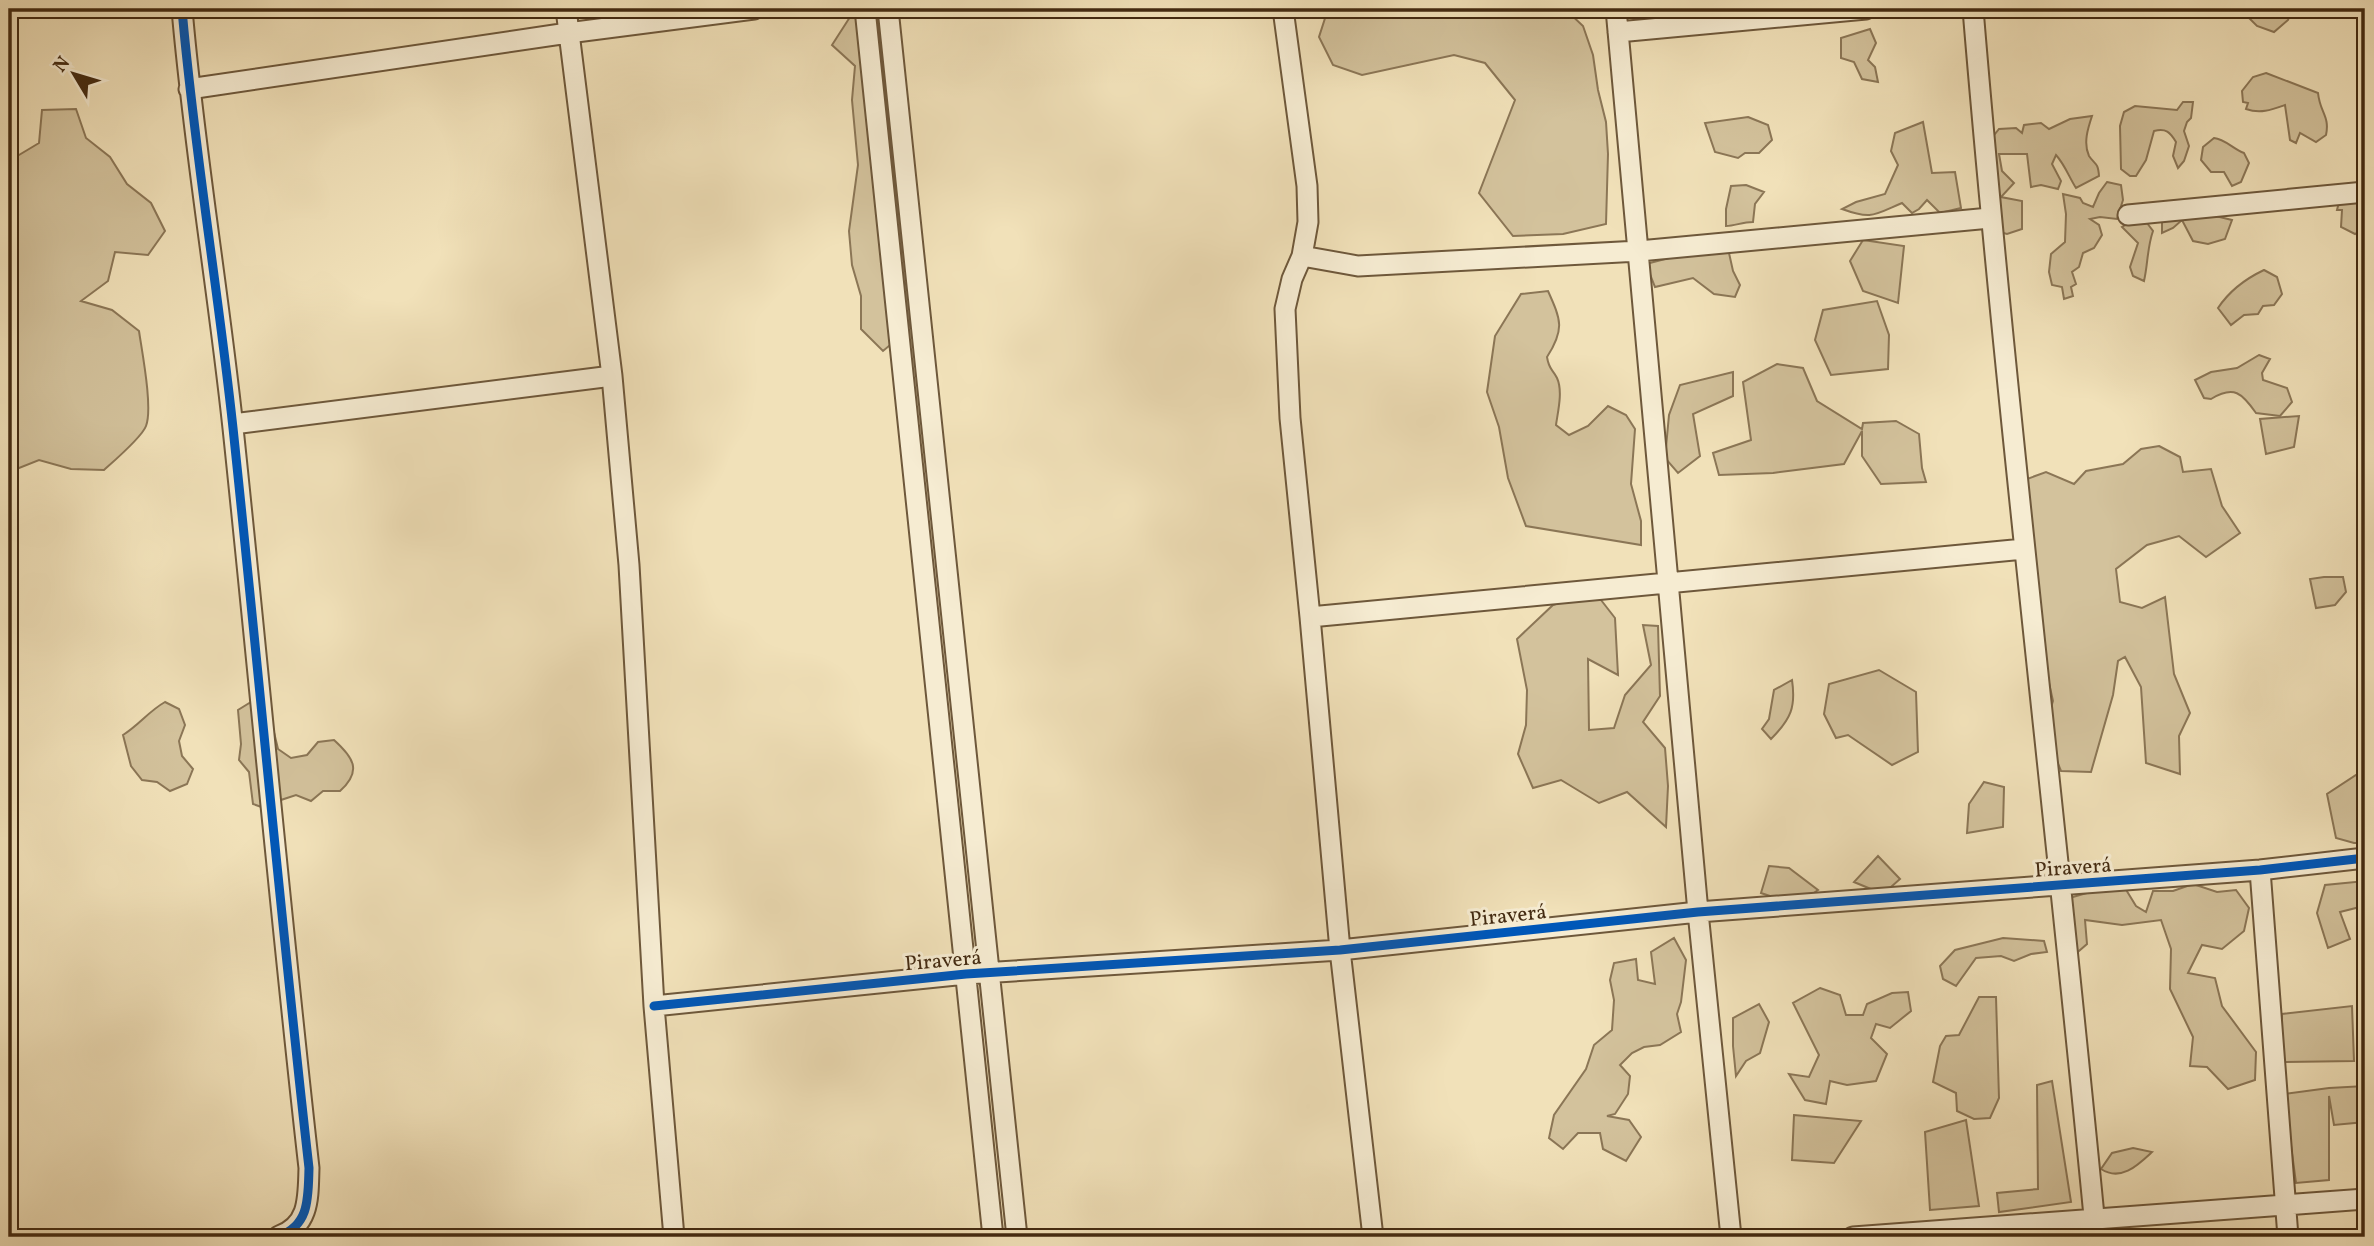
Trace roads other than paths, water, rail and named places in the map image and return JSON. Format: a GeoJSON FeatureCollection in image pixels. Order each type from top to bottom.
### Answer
{"type":"FeatureCollection","features":[{"type":"Feature","properties":{"kind":"street"},"geometry":{"type":"LineString","coordinates":[[182,9],[189,89],[233,424],[309,1168],[303,1219],[293,1231],[275,1237]]}},
{"type":"Feature","properties":{"kind":"street"},"geometry":{"type":"LineString","coordinates":[[566,9],[612,376],[629,565],[654,1006],[674,1237]]}},
{"type":"Feature","properties":{"kind":"street"},"geometry":{"type":"LineString","coordinates":[[189,89],[568,33],[754,9]]}},
{"type":"Feature","properties":{"kind":"street"},"geometry":{"type":"LineString","coordinates":[[865,9],[993,1237]]}},
{"type":"Feature","properties":{"kind":"street"},"geometry":{"type":"LineString","coordinates":[[888,9],[1017,1237]]}},
{"type":"Feature","properties":{"kind":"street"},"geometry":{"type":"LineString","coordinates":[[1283,9],[1307,186],[1308,222],[1302,256],[1292,279],[1285,309],[1290,418],[1340,950],[1373,1237]]}},
{"type":"Feature","properties":{"kind":"street"},"geometry":{"type":"LineString","coordinates":[[1616,9],[1698,912],[1731,1237]]}},
{"type":"Feature","properties":{"kind":"street"},"geometry":{"type":"LineString","coordinates":[[1618,32],[1866,9]]}},
{"type":"Feature","properties":{"kind":"street"},"geometry":{"type":"LineString","coordinates":[[1973,9],[1990,218],[2095,1228]]}},
{"type":"Feature","properties":{"kind":"street"},"geometry":{"type":"LineString","coordinates":[[2128,215],[2365,192]]}},
{"type":"Feature","properties":{"kind":"street"},"geometry":{"type":"LineString","coordinates":[[1302,256],[1358,266],[1639,251],[1990,218]]}},
{"type":"Feature","properties":{"kind":"street"},"geometry":{"type":"LineString","coordinates":[[233,424],[612,376]]}},
{"type":"Feature","properties":{"kind":"street"},"geometry":{"type":"LineString","coordinates":[[921,540],[944,539]]}},
{"type":"Feature","properties":{"kind":"street"},"geometry":{"type":"LineString","coordinates":[[1310,617],[2024,549]]}},
{"type":"Feature","properties":{"kind":"street","name":"Piraverá"},"geometry":{"type":"LineString","coordinates":[[654,1006],[966,974],[1340,950],[1698,912],[2260,870],[2365,858]]}},
{"type":"Feature","properties":{"kind":"street"},"geometry":{"type":"LineString","coordinates":[[2260,870],[2288,1237]]}},
{"type":"Feature","properties":{"kind":"street"},"geometry":{"type":"LineString","coordinates":[[1853,1237],[2095,1228],[2286,1204],[2365,1199]]}}]}
